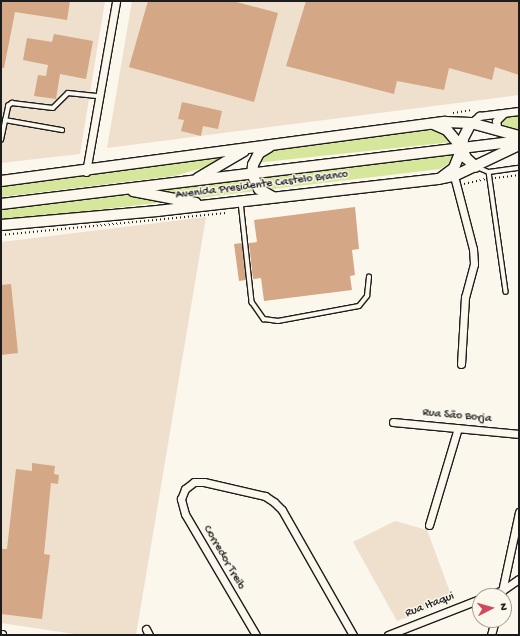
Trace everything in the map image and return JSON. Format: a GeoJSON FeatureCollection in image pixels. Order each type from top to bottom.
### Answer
{"type":"FeatureCollection","features":[{"type":"Feature","properties":{"kind":"main road"},"geometry":{"type":"LineString","coordinates":[[1,182],[86,172],[250,148],[433,124],[471,123],[519,136]]}},
{"type":"Feature","properties":{"kind":"main road"},"geometry":{"type":"LineString","coordinates":[[438,179],[454,168],[462,148],[463,139],[471,123]]}},
{"type":"Feature","properties":{"kind":"main road"},"geometry":{"type":"LineString","coordinates":[[433,124],[452,134],[462,148],[466,158],[476,167]]}},
{"type":"Feature","properties":{"kind":"main road","name":"Avenida Presidente Castelo Branco"},"geometry":{"type":"LineString","coordinates":[[1,204],[519,141]]}},
{"type":"Feature","properties":{"kind":"main road"},"geometry":{"type":"LineString","coordinates":[[272,145],[259,153],[252,174],[259,189],[273,197]]}},
{"type":"Feature","properties":{"kind":"main road","name":"Avenida Presidente Castelo Branco"},"geometry":{"type":"LineString","coordinates":[[1,225],[206,205],[438,179],[454,176],[476,167],[519,145]]}},
{"type":"Feature","properties":{"kind":"main road"},"geometry":{"type":"LineString","coordinates":[[193,180],[250,148]]}},
{"type":"Feature","properties":{"kind":"main road"},"geometry":{"type":"LineString","coordinates":[[123,190],[206,205]]}},
{"type":"Feature","properties":{"kind":"street"},"geometry":{"type":"LineString","coordinates":[[86,172],[116,1]]}},
{"type":"Feature","properties":{"kind":"street"},"geometry":{"type":"LineString","coordinates":[[471,123],[476,117],[519,111]]}},
{"type":"Feature","properties":{"kind":"street"},"geometry":{"type":"LineString","coordinates":[[498,131],[496,120],[506,112]]}},
{"type":"Feature","properties":{"kind":"street"},"geometry":{"type":"LineString","coordinates":[[454,176],[473,249],[474,264],[465,297],[461,364]]}},
{"type":"Feature","properties":{"kind":"street","name":"Rua São Borja"},"geometry":{"type":"LineString","coordinates":[[393,422],[519,434]]}},
{"type":"Feature","properties":{"kind":"street"},"geometry":{"type":"LineString","coordinates":[[428,525],[458,428]]}},
{"type":"Feature","properties":{"kind":"street","name":"Corredor Treib"},"geometry":{"type":"LineString","coordinates":[[256,635],[185,514],[181,499],[185,489],[194,482],[204,482],[265,496],[274,502],[282,510],[353,635]]}},
{"type":"Feature","properties":{"kind":"street"},"geometry":{"type":"LineString","coordinates":[[503,588],[519,512]]}},
{"type":"Feature","properties":{"kind":"street"},"geometry":{"type":"LineString","coordinates":[[508,588],[519,579]]}},
{"type":"Feature","properties":{"kind":"street","name":"Rua Itaqui"},"geometry":{"type":"LineString","coordinates":[[388,635],[472,602]]}},
{"type":"Feature","properties":{"kind":"lane"},"geometry":{"type":"LineString","coordinates":[[1,140],[8,106],[12,103],[53,108],[68,93],[99,96]]}},
{"type":"Feature","properties":{"kind":"lane"},"geometry":{"type":"LineString","coordinates":[[5,120],[62,130]]}},
{"type":"Feature","properties":{"kind":"lane"},"geometry":{"type":"LineString","coordinates":[[476,167],[489,172],[519,168]]}},
{"type":"Feature","properties":{"kind":"lane"},"geometry":{"type":"LineString","coordinates":[[489,172],[506,292]]}},
{"type":"Feature","properties":{"kind":"lane"},"geometry":{"type":"LineString","coordinates":[[241,201],[252,302],[264,319],[278,321],[359,306],[367,296],[370,277]]}},
{"type":"Feature","properties":{"kind":"shaded area"},"geometry":{"type":"Polygon","coordinates":[[[1,1],[105,1],[80,154],[1,163],[1,1]]]}},
{"type":"Feature","properties":{"kind":"shaded area"},"geometry":{"type":"Polygon","coordinates":[[[132,1],[519,1],[519,95],[107,148],[132,1]]]}},
{"type":"Feature","properties":{"kind":"shaded area"},"geometry":{"type":"Polygon","coordinates":[[[206,217],[136,635],[81,635],[1,623],[1,242],[206,217]]]}},
{"type":"Feature","properties":{"kind":"shaded area"},"geometry":{"type":"Polygon","coordinates":[[[395,521],[427,530],[453,600],[397,621],[353,542],[395,521]]]}},
{"type":"Feature","properties":{"kind":"green space"},"geometry":{"type":"Polygon","coordinates":[[[519,115],[519,131],[502,127],[500,122],[505,118],[519,115]]]}},
{"type":"Feature","properties":{"kind":"green space"},"geometry":{"type":"Polygon","coordinates":[[[435,129],[444,132],[452,142],[255,163],[266,151],[435,129]]]}},
{"type":"Feature","properties":{"kind":"green space"},"geometry":{"type":"Polygon","coordinates":[[[232,153],[210,166],[174,176],[1,197],[1,182],[232,153]]]}},
{"type":"Feature","properties":{"kind":"green space"},"geometry":{"type":"Polygon","coordinates":[[[454,154],[449,163],[440,169],[273,189],[264,186],[257,178],[454,154]]]}},
{"type":"Feature","properties":{"kind":"green space"},"geometry":{"type":"Polygon","coordinates":[[[248,179],[257,191],[199,198],[156,190],[248,179]]]}},
{"type":"Feature","properties":{"kind":"green space"},"geometry":{"type":"Polygon","coordinates":[[[134,194],[174,201],[1,221],[1,210],[134,194]]]}},
{"type":"Feature","properties":{"kind":"building"},"geometry":{"type":"Polygon","coordinates":[[[1,1],[70,1],[67,20],[15,12],[4,68],[1,68],[1,1]]]}},
{"type":"Feature","properties":{"kind":"building"},"geometry":{"type":"Polygon","coordinates":[[[148,1],[233,1],[278,13],[254,102],[129,67],[148,1]]]}},
{"type":"Feature","properties":{"kind":"building"},"geometry":{"type":"Polygon","coordinates":[[[306,1],[519,1],[519,75],[495,67],[492,80],[449,68],[444,90],[397,81],[394,94],[286,66],[306,1]]]}},
{"type":"Feature","properties":{"kind":"building"},"geometry":{"type":"Polygon","coordinates":[[[54,34],[93,41],[86,79],[60,74],[56,99],[34,96],[38,75],[46,76],[48,65],[23,60],[27,38],[52,42],[54,34]]]}},
{"type":"Feature","properties":{"kind":"building"},"geometry":{"type":"Polygon","coordinates":[[[182,102],[222,111],[218,129],[203,126],[201,136],[181,131],[184,120],[178,119],[182,102]]]}},
{"type":"Feature","properties":{"kind":"building"},"geometry":{"type":"Polygon","coordinates":[[[355,207],[359,249],[352,250],[355,275],[350,276],[352,290],[264,301],[261,278],[253,279],[249,243],[257,242],[254,220],[355,207]]]}},
{"type":"Feature","properties":{"kind":"building"},"geometry":{"type":"Polygon","coordinates":[[[242,243],[246,280],[239,281],[234,244],[242,243]]]}},
{"type":"Feature","properties":{"kind":"building"},"geometry":{"type":"Polygon","coordinates":[[[11,284],[18,353],[1,355],[1,285],[11,284]]]}},
{"type":"Feature","properties":{"kind":"building"},"geometry":{"type":"Polygon","coordinates":[[[32,463],[55,466],[54,474],[59,475],[58,484],[51,483],[44,554],[50,555],[42,619],[1,614],[1,549],[7,549],[16,469],[32,471],[32,463]]]}}]}
